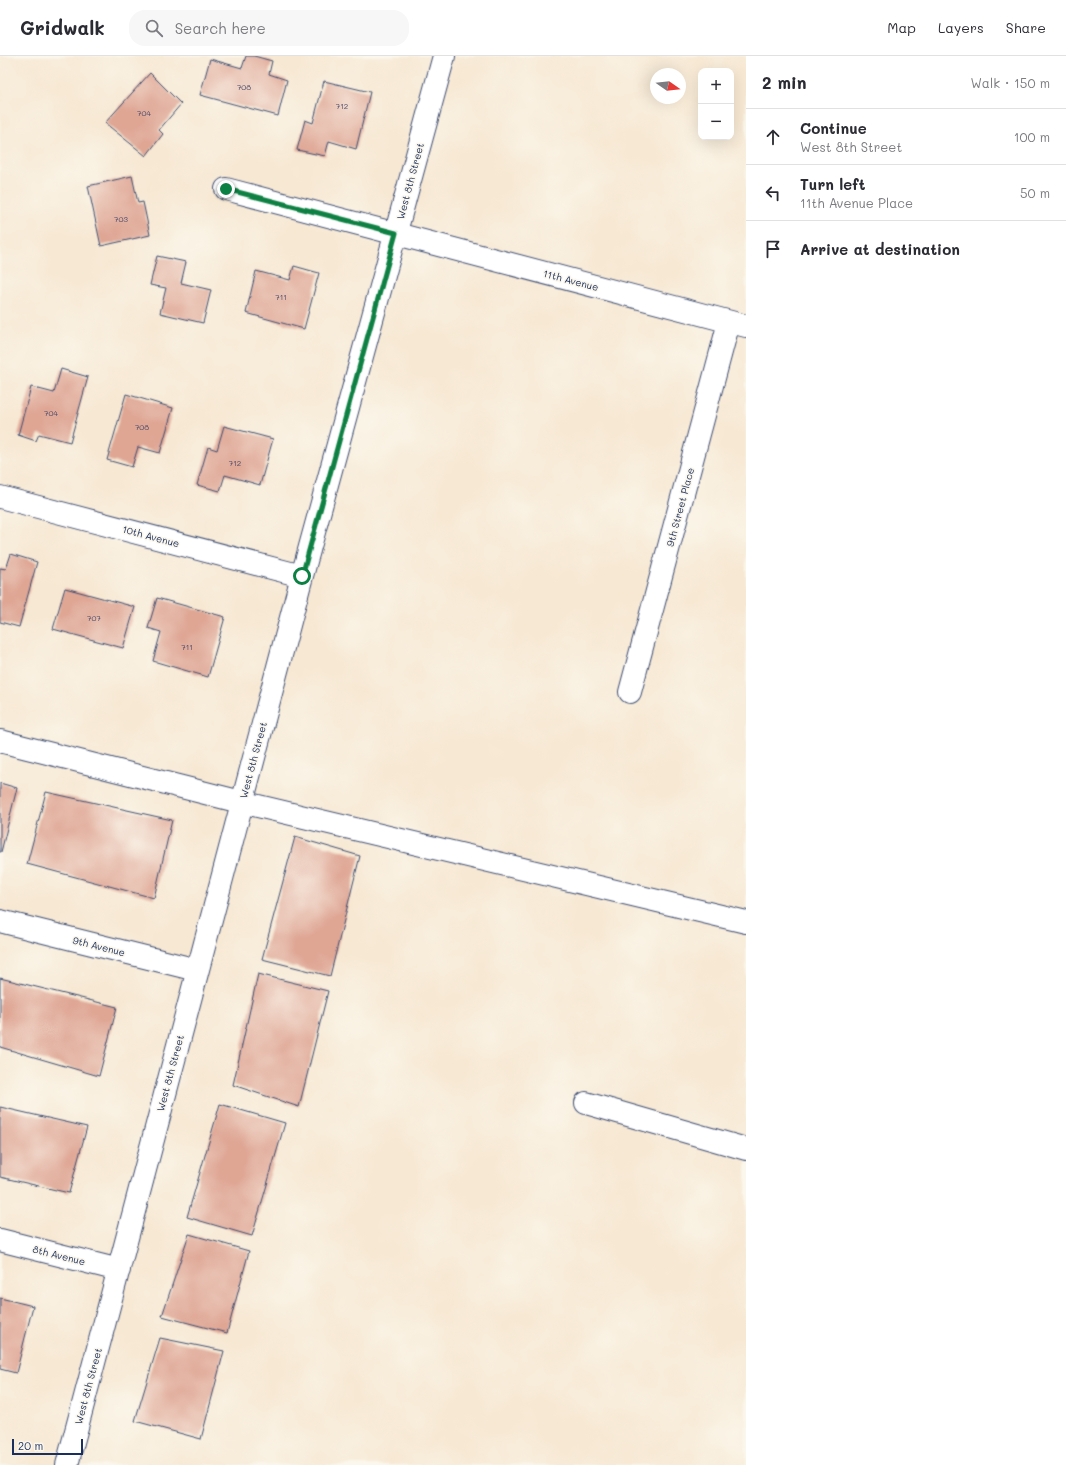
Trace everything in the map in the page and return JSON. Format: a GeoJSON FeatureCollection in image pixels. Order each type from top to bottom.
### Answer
{"type":"FeatureCollection","features":[{"type":"Feature","properties":{"kind":"street","name":"West 8th Street"},"geometry":{"type":"LineString","coordinates":[[67,1465],[241,802],[444,56]]}},
{"type":"Feature","properties":{"kind":"street","name":"11th Avenue"},"geometry":{"type":"LineString","coordinates":[[226,189],[738,324]]}},
{"type":"Feature","properties":{"kind":"street","name":"9th Street Place"},"geometry":{"type":"LineString","coordinates":[[630,692],[738,324]]}},
{"type":"Feature","properties":{"kind":"street","name":"10th Avenue"},"geometry":{"type":"LineString","coordinates":[[0,497],[302,576]]}},
{"type":"Feature","properties":{"kind":"street"},"geometry":{"type":"LineString","coordinates":[[0,741],[241,802],[746,922]]}},
{"type":"Feature","properties":{"kind":"street","name":"9th Avenue"},"geometry":{"type":"LineString","coordinates":[[0,921],[197,970]]}},
{"type":"Feature","properties":{"kind":"street"},"geometry":{"type":"LineString","coordinates":[[586,1103],[746,1149]]}},
{"type":"Feature","properties":{"kind":"street","name":"8th Avenue"},"geometry":{"type":"LineString","coordinates":[[0,1240],[118,1270]]}},
{"type":"Feature","properties":{"kind":"building"},"geometry":{"type":"Polygon","coordinates":[[[246,56],[254,56],[272,61],[269,74],[287,80],[278,116],[200,95],[210,59],[242,68],[246,56]]]}},
{"type":"Feature","properties":{"kind":"building"},"geometry":{"type":"Polygon","coordinates":[[[150,73],[181,104],[159,130],[163,134],[146,156],[105,123],[150,73]]]}},
{"type":"Feature","properties":{"kind":"building"},"geometry":{"type":"Polygon","coordinates":[[[324,81],[370,92],[356,149],[329,141],[325,156],[297,150],[305,120],[313,123],[324,81]]]}},
{"type":"Feature","properties":{"kind":"building"},"geometry":{"type":"Polygon","coordinates":[[[132,176],[138,203],[143,202],[150,235],[101,246],[88,186],[132,176]]]}},
{"type":"Feature","properties":{"kind":"building"},"geometry":{"type":"Polygon","coordinates":[[[157,256],[186,262],[181,283],[211,290],[203,323],[160,313],[166,288],[150,285],[157,256]]]}},
{"type":"Feature","properties":{"kind":"building"},"geometry":{"type":"Polygon","coordinates":[[[294,266],[319,273],[304,329],[246,313],[256,271],[290,280],[294,266]]]}},
{"type":"Feature","properties":{"kind":"building"},"geometry":{"type":"Polygon","coordinates":[[[61,369],[88,377],[70,442],[39,434],[36,441],[18,435],[31,387],[54,393],[61,369]]]}},
{"type":"Feature","properties":{"kind":"building"},"geometry":{"type":"Polygon","coordinates":[[[126,394],[173,408],[160,453],[138,447],[132,467],[107,460],[126,394]]]}},
{"type":"Feature","properties":{"kind":"building"},"geometry":{"type":"Polygon","coordinates":[[[224,426],[273,439],[260,485],[225,475],[220,491],[197,485],[208,447],[217,450],[224,426]]]}},
{"type":"Feature","properties":{"kind":"building"},"geometry":{"type":"Polygon","coordinates":[[[11,554],[37,562],[19,627],[0,622],[0,568],[6,569],[11,554]]]}},
{"type":"Feature","properties":{"kind":"building"},"geometry":{"type":"Polygon","coordinates":[[[65,588],[135,607],[123,648],[53,629],[65,588]]]}},
{"type":"Feature","properties":{"kind":"building"},"geometry":{"type":"Polygon","coordinates":[[[157,598],[225,617],[208,677],[153,661],[161,632],[148,628],[157,598]]]}},
{"type":"Feature","properties":{"kind":"building"},"geometry":{"type":"Polygon","coordinates":[[[0,783],[17,788],[1,852],[0,852],[0,783]]]}},
{"type":"Feature","properties":{"kind":"building"},"geometry":{"type":"Polygon","coordinates":[[[46,792],[172,820],[154,898],[27,864],[46,792]]]}},
{"type":"Feature","properties":{"kind":"building"},"geometry":{"type":"Polygon","coordinates":[[[295,837],[360,856],[330,976],[262,959],[295,837]]]}},
{"type":"Feature","properties":{"kind":"building"},"geometry":{"type":"Polygon","coordinates":[[[258,974],[328,991],[299,1107],[233,1085],[258,974]]]}},
{"type":"Feature","properties":{"kind":"building"},"geometry":{"type":"Polygon","coordinates":[[[0,978],[117,1007],[99,1076],[0,1047],[0,978]]]}},
{"type":"Feature","properties":{"kind":"building"},"geometry":{"type":"Polygon","coordinates":[[[220,1104],[285,1123],[252,1236],[187,1217],[220,1104]]]}},
{"type":"Feature","properties":{"kind":"building"},"geometry":{"type":"Polygon","coordinates":[[[0,1107],[87,1127],[69,1193],[0,1177],[0,1107]]]}},
{"type":"Feature","properties":{"kind":"building"},"geometry":{"type":"Polygon","coordinates":[[[189,1234],[249,1251],[227,1333],[162,1316],[189,1234]]]}},
{"type":"Feature","properties":{"kind":"building"},"geometry":{"type":"Polygon","coordinates":[[[0,1298],[33,1306],[16,1373],[0,1369],[0,1298]]]}},
{"type":"Feature","properties":{"kind":"building"},"geometry":{"type":"Polygon","coordinates":[[[160,1338],[224,1351],[201,1439],[135,1421],[160,1338]]]}},
{"type":"Feature","properties":{"kind":"route"},"geometry":{"type":"LineString","coordinates":[[226,189],[396,233],[302,576]]}}]}
